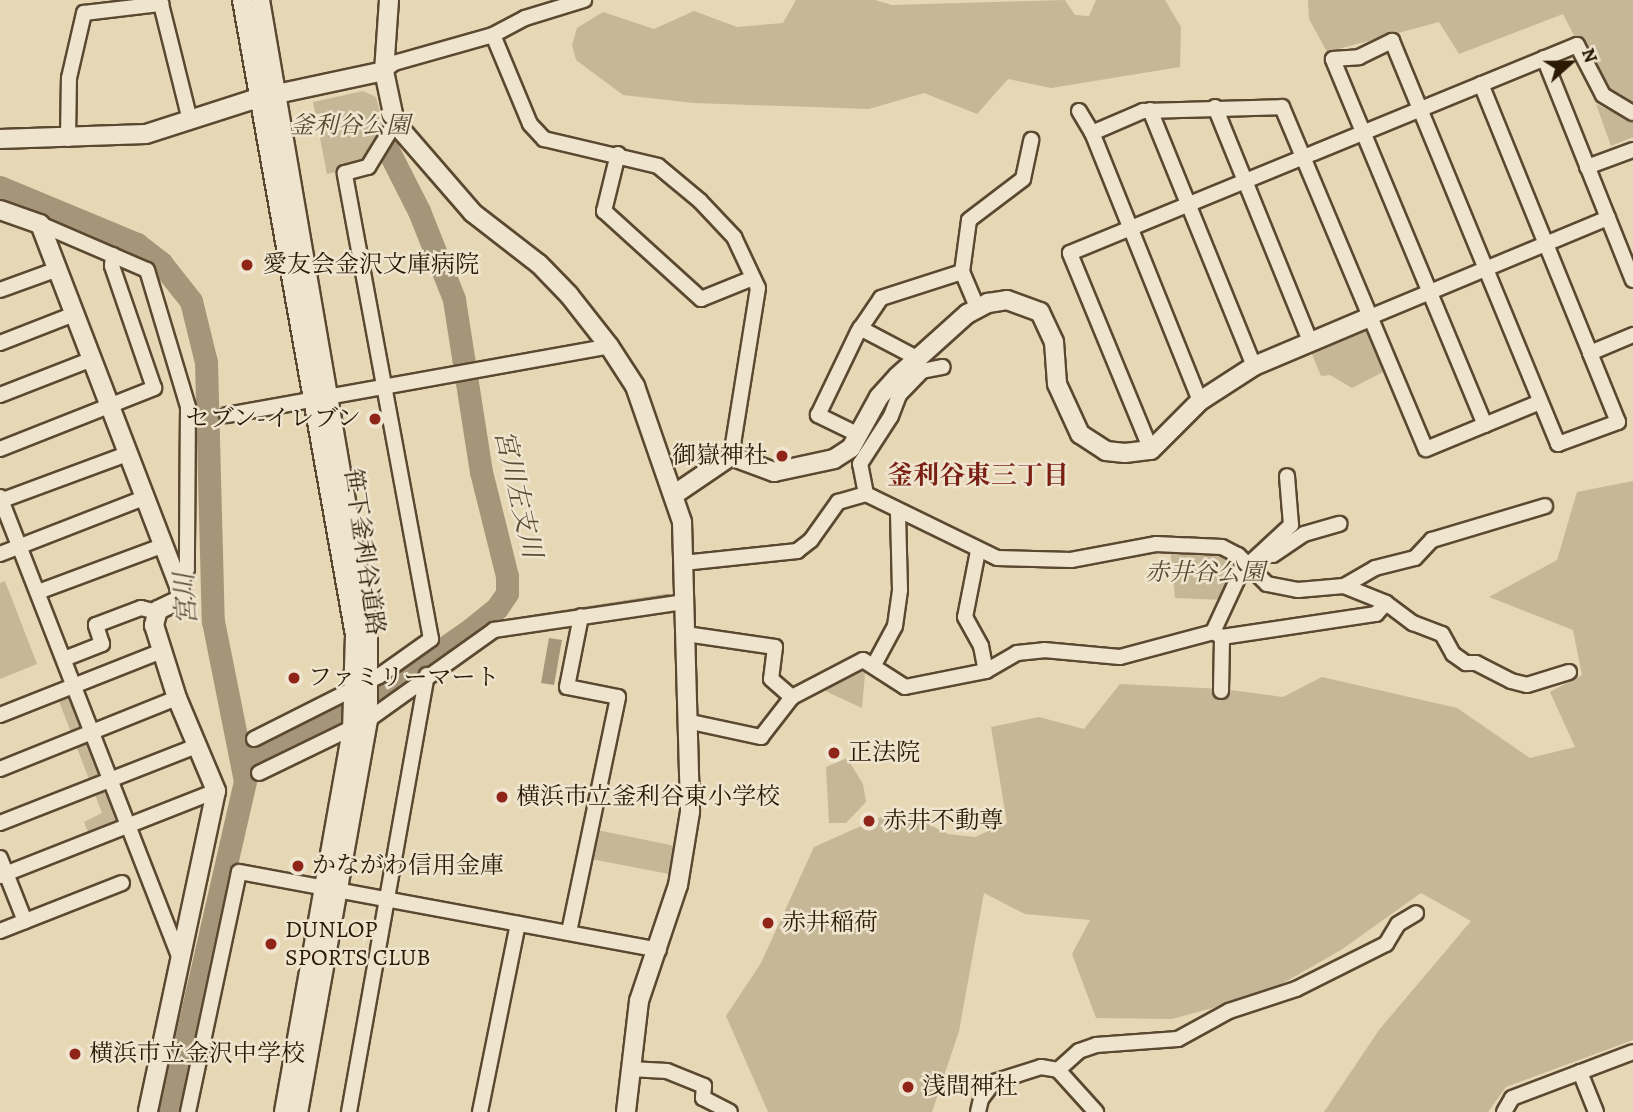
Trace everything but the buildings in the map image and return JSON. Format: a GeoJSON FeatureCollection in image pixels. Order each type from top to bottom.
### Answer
{"type":"FeatureCollection","features":[{"type":"Feature","properties":{"kind":"street","name":"笹下釜利谷道路"},"geometry":{"type":"LineString","coordinates":[[242,0],[258,99],[366,595],[362,685],[352,730],[298,1112]]}},
{"type":"Feature","properties":{"kind":"street","name":"笹下釜利谷道路"},"geometry":{"type":"LineString","coordinates":[[260,0],[322,398]]}},
{"type":"Feature","properties":{"kind":"street"},"geometry":{"type":"LineString","coordinates":[[389,0],[384,71],[395,123],[473,213],[554,279],[609,346],[635,386],[675,494],[683,563],[682,602],[691,722],[687,845],[659,950],[639,1001],[630,1069],[630,1111]]}},
{"type":"Feature","properties":{"kind":"street"},"geometry":{"type":"LineString","coordinates":[[0,139],[125,137],[258,99],[384,71],[394,63],[493,35],[525,18],[584,0]]}},
{"type":"Feature","properties":{"kind":"street"},"geometry":{"type":"LineString","coordinates":[[68,139],[69,78],[84,13],[160,2],[190,120]]}},
{"type":"Feature","properties":{"kind":"street"},"geometry":{"type":"LineString","coordinates":[[493,35],[530,124],[544,139],[618,154],[658,166],[701,201],[734,237],[753,278],[757,310],[741,371],[731,456],[675,494]]}},
{"type":"Feature","properties":{"kind":"street"},"geometry":{"type":"LineString","coordinates":[[1481,84],[1618,422],[1558,444],[1392,41],[1359,57],[1333,59],[1485,425]]}},
{"type":"Feature","properties":{"kind":"street"},"geometry":{"type":"LineString","coordinates":[[1151,450],[1070,254],[1577,45],[1604,95],[1633,113]]}},
{"type":"Feature","properties":{"kind":"street"},"geometry":{"type":"LineString","coordinates":[[1544,58],[1633,280]]}},
{"type":"Feature","properties":{"kind":"street"},"geometry":{"type":"LineString","coordinates":[[1215,107],[1310,341]]}},
{"type":"Feature","properties":{"kind":"street"},"geometry":{"type":"LineString","coordinates":[[1092,133],[1150,110],[1282,107],[1426,449],[1540,402]]}},
{"type":"Feature","properties":{"kind":"street"},"geometry":{"type":"LineString","coordinates":[[1150,110],[1254,366]]}},
{"type":"Feature","properties":{"kind":"street"},"geometry":{"type":"LineString","coordinates":[[1079,111],[1092,133],[1200,401]]}},
{"type":"Feature","properties":{"kind":"street"},"geometry":{"type":"LineString","coordinates":[[254,739],[362,685],[430,639],[345,173],[368,167],[387,130],[395,123]]}},
{"type":"Feature","properties":{"kind":"street"},"geometry":{"type":"LineString","coordinates":[[977,307],[962,272],[969,220],[1023,179],[1031,140]]}},
{"type":"Feature","properties":{"kind":"street"},"geometry":{"type":"LineString","coordinates":[[1587,167],[1633,149]]}},
{"type":"Feature","properties":{"kind":"street"},"geometry":{"type":"LineString","coordinates":[[618,154],[604,211],[701,299],[753,278]]}},
{"type":"Feature","properties":{"kind":"street"},"geometry":{"type":"LineString","coordinates":[[0,210],[40,224],[147,270],[188,407],[187,569],[179,586]]}},
{"type":"Feature","properties":{"kind":"street"},"geometry":{"type":"LineString","coordinates":[[731,456],[774,472],[799,470],[834,459],[859,435],[879,397],[917,358],[977,307],[1007,300],[1041,312],[1054,342],[1057,384],[1080,434],[1106,451],[1151,450],[1200,401],[1254,366],[1608,218]]}},
{"type":"Feature","properties":{"kind":"street"},"geometry":{"type":"LineString","coordinates":[[40,224],[107,407],[179,586],[181,599],[157,612],[141,608],[96,625],[102,644],[64,659]]}},
{"type":"Feature","properties":{"kind":"street"},"geometry":{"type":"LineString","coordinates":[[0,449],[154,388],[111,267],[113,255]]}},
{"type":"Feature","properties":{"kind":"street"},"geometry":{"type":"LineString","coordinates":[[0,290],[55,270]]}},
{"type":"Feature","properties":{"kind":"street"},"geometry":{"type":"LineString","coordinates":[[859,435],[818,415],[860,328],[881,298],[962,272]]}},
{"type":"Feature","properties":{"kind":"street"},"geometry":{"type":"LineString","coordinates":[[0,343],[72,315]]}},
{"type":"Feature","properties":{"kind":"street"},"geometry":{"type":"LineString","coordinates":[[860,328],[917,358]]}},
{"type":"Feature","properties":{"kind":"street"},"geometry":{"type":"LineString","coordinates":[[1590,353],[1633,335]]}},
{"type":"Feature","properties":{"kind":"street"},"geometry":{"type":"LineString","coordinates":[[228,415],[609,346]]}},
{"type":"Feature","properties":{"kind":"street"},"geometry":{"type":"LineString","coordinates":[[0,395],[90,360]]}},
{"type":"Feature","properties":{"kind":"street"},"geometry":{"type":"LineString","coordinates":[[866,494],[860,464],[891,416],[899,395],[922,371],[943,367]]}},
{"type":"Feature","properties":{"kind":"street"},"geometry":{"type":"LineString","coordinates":[[127,454],[0,500],[179,955]]}},
{"type":"Feature","properties":{"kind":"street"},"geometry":{"type":"LineString","coordinates":[[1221,691],[1218,634],[1249,566],[1291,525],[1287,476]]}},
{"type":"Feature","properties":{"kind":"street"},"geometry":{"type":"LineString","coordinates":[[683,563],[796,551],[811,540],[838,502],[866,494],[978,551],[1021,560],[1071,560],[1133,546],[1177,543],[1223,547],[1249,566],[1267,584],[1283,589],[1344,586],[1386,603],[1413,623],[1442,634],[1453,654],[1466,663],[1476,663],[1511,681],[1527,684],[1569,671]]}},
{"type":"Feature","properties":{"kind":"street"},"geometry":{"type":"LineString","coordinates":[[0,554],[144,498]]}},
{"type":"Feature","properties":{"kind":"street"},"geometry":{"type":"LineString","coordinates":[[1344,586],[1375,568],[1415,558],[1432,540],[1545,506]]}},
{"type":"Feature","properties":{"kind":"street"},"geometry":{"type":"LineString","coordinates":[[874,665],[895,626],[901,590],[898,511]]}},
{"type":"Feature","properties":{"kind":"street"},"geometry":{"type":"LineString","coordinates":[[1249,566],[1304,534],[1340,524]]}},
{"type":"Feature","properties":{"kind":"street"},"geometry":{"type":"LineString","coordinates":[[38,592],[162,546]]}},
{"type":"Feature","properties":{"kind":"street"},"geometry":{"type":"LineString","coordinates":[[978,551],[965,617],[981,646],[986,671]]}},
{"type":"Feature","properties":{"kind":"street"},"geometry":{"type":"LineString","coordinates":[[259,773],[352,730],[494,630],[682,602]]}},
{"type":"Feature","properties":{"kind":"street"},"geometry":{"type":"LineString","coordinates":[[691,722],[761,737],[792,697],[851,662],[863,660],[874,665],[892,683],[905,687],[986,671],[1017,653],[1044,650],[1120,657],[1218,634],[1376,614],[1386,603]]}},
{"type":"Feature","properties":{"kind":"street"},"geometry":{"type":"LineString","coordinates":[[148,1112],[179,955],[216,791],[177,698],[154,625],[157,612]]}},
{"type":"Feature","properties":{"kind":"street"},"geometry":{"type":"LineString","coordinates":[[569,932],[618,697],[567,687],[581,616]]}},
{"type":"Feature","properties":{"kind":"street"},"geometry":{"type":"LineString","coordinates":[[686,634],[775,647],[771,679],[792,697]]}},
{"type":"Feature","properties":{"kind":"street"},"geometry":{"type":"LineString","coordinates":[[0,715],[162,651]]}},
{"type":"Feature","properties":{"kind":"street"},"geometry":{"type":"LineString","coordinates":[[349,1112],[427,675]]}},
{"type":"Feature","properties":{"kind":"street","name":"笹下釜利谷道路"},"geometry":{"type":"LineString","coordinates":[[284,1112],[293,1056],[368,720],[362,685]]}},
{"type":"Feature","properties":{"kind":"street"},"geometry":{"type":"LineString","coordinates":[[0,769],[177,698]]}},
{"type":"Feature","properties":{"kind":"street"},"geometry":{"type":"LineString","coordinates":[[0,823],[196,746]]}},
{"type":"Feature","properties":{"kind":"street"},"geometry":{"type":"LineString","coordinates":[[3,875],[216,791]]}},
{"type":"Feature","properties":{"kind":"street"},"geometry":{"type":"LineString","coordinates":[[0,858],[3,875],[25,921]]}},
{"type":"Feature","properties":{"kind":"street"},"geometry":{"type":"LineString","coordinates":[[188,1112],[239,872],[659,950]]}},
{"type":"Feature","properties":{"kind":"street"},"geometry":{"type":"LineString","coordinates":[[0,931],[122,883]]}},
{"type":"Feature","properties":{"kind":"street"},"geometry":{"type":"LineString","coordinates":[[1058,1070],[1079,1051],[1096,1045],[1178,1039],[1229,1011],[1296,989],[1386,944],[1398,924],[1416,913]]}},
{"type":"Feature","properties":{"kind":"street"},"geometry":{"type":"LineString","coordinates":[[480,1112],[518,924]]}},
{"type":"Feature","properties":{"kind":"street"},"geometry":{"type":"LineString","coordinates":[[1504,1112],[1512,1098],[1633,1052]]}},
{"type":"Feature","properties":{"kind":"street"},"geometry":{"type":"LineString","coordinates":[[274,1112],[293,1056]]}},
{"type":"Feature","properties":{"kind":"street"},"geometry":{"type":"LineString","coordinates":[[978,1112],[981,1099],[994,1082],[1041,1067],[1058,1070],[1096,1112]]}},
{"type":"Feature","properties":{"kind":"street"},"geometry":{"type":"LineString","coordinates":[[630,1069],[667,1071],[704,1086],[704,1098],[730,1112]]}},
{"type":"Feature","properties":{"kind":"street"},"geometry":{"type":"LineString","coordinates":[[1580,1072],[1596,1112]]}},
{"type":"Feature","properties":{"kind":"street"},"geometry":{"type":"LineString","coordinates":[[304,1079],[304,1112]]}},
{"type":"Feature","properties":{"kind":"green space"},"geometry":{"type":"Polygon","coordinates":[[[796,0],[875,0],[892,5],[1065,0],[1075,15],[1089,16],[1096,0],[1165,0],[1181,27],[1180,67],[1051,88],[1008,79],[977,114],[924,93],[869,109],[694,103],[623,95],[576,60],[572,45],[577,28],[603,12],[654,29],[694,11],[737,27],[783,23],[796,0]]]}},
{"type":"Feature","properties":{"kind":"green space"},"geometry":{"type":"Polygon","coordinates":[[[1308,0],[1633,0],[1633,113],[1605,96],[1563,14],[1459,54],[1439,22],[1327,52],[1309,19],[1308,0]]]}},
{"type":"Feature","properties":{"kind":"green space","name":"釜利谷公園"},"geometry":{"type":"Polygon","coordinates":[[[363,91],[376,97],[384,126],[371,160],[363,166],[327,174],[313,102],[363,91]]]}},
{"type":"Feature","properties":{"kind":"green space"},"geometry":{"type":"Polygon","coordinates":[[[1596,104],[1633,121],[1633,137],[1611,146],[1596,104]]]}},
{"type":"Feature","properties":{"kind":"green space"},"geometry":{"type":"Polygon","coordinates":[[[1366,325],[1385,371],[1352,388],[1330,375],[1321,376],[1309,347],[1366,325]]]}},
{"type":"Feature","properties":{"kind":"green space"},"geometry":{"type":"Polygon","coordinates":[[[1633,481],[1633,1040],[1506,1087],[1488,1112],[1324,1112],[1379,1030],[1471,921],[1421,893],[1341,950],[1264,994],[1172,1019],[1096,1018],[1072,954],[1090,920],[1025,914],[984,893],[959,1031],[932,1112],[768,1112],[726,1016],[761,963],[814,847],[899,809],[948,834],[975,837],[1007,823],[991,727],[1039,717],[1084,729],[1120,684],[1223,689],[1283,697],[1322,677],[1457,708],[1530,758],[1575,747],[1550,692],[1582,675],[1573,630],[1489,597],[1557,560],[1577,492],[1633,481]]]}},
{"type":"Feature","properties":{"kind":"green space","name":"赤井谷公園"},"geometry":{"type":"Polygon","coordinates":[[[1170,546],[1219,549],[1240,563],[1223,600],[1175,598],[1170,546]]]}},
{"type":"Feature","properties":{"kind":"green space"},"geometry":{"type":"Polygon","coordinates":[[[5,581],[37,664],[0,679],[0,583],[5,581]]]}},
{"type":"Feature","properties":{"kind":"green space"},"geometry":{"type":"Polygon","coordinates":[[[859,670],[865,673],[862,708],[823,690],[859,670]]]}},
{"type":"Feature","properties":{"kind":"green space"},"geometry":{"type":"Polygon","coordinates":[[[73,689],[123,821],[89,834],[84,822],[102,813],[57,696],[73,689]]]}},
{"type":"Feature","properties":{"kind":"green space"},"geometry":{"type":"Polygon","coordinates":[[[847,758],[863,784],[866,802],[846,823],[829,823],[826,767],[847,758]]]}},
{"type":"Feature","properties":{"kind":"green space"},"geometry":{"type":"Polygon","coordinates":[[[597,830],[675,846],[669,874],[591,859],[597,830]]]}},
{"type":"Feature","properties":{"kind":"shaded area"},"geometry":{"type":"Polygon","coordinates":[[[549,638],[562,640],[554,685],[541,683],[549,638]]]}},
{"type":"Feature","properties":{"kind":"waterway","name":"宮川左支川"},"geometry":{"type":"LineString","coordinates":[[242,765],[388,687],[471,629],[497,608],[507,593],[507,576],[481,472],[454,299],[419,211],[387,148]]}},
{"type":"Feature","properties":{"kind":"waterway","name":"宮川"},"geometry":{"type":"LineString","coordinates":[[0,187],[137,244],[161,263],[191,301],[206,362],[213,621],[245,781],[169,1112]]}},
{"type":"Feature","properties":{"kind":"waterway"},"geometry":{"type":"LineString","coordinates":[[532,617],[668,596]]}},
{"type":"Feature","properties":{"kind":"waterway"},"geometry":{"type":"LineString","coordinates":[[492,612],[503,622]]}},
{"type":"Feature","properties":{"kind":"place","name":"愛友会金沢文庫病院"},"geometry":{"type":"Point","coordinates":[247,265]}},
{"type":"Feature","properties":{"kind":"place","name":"セブン-イレブン"},"geometry":{"type":"Point","coordinates":[375,419]}},
{"type":"Feature","properties":{"kind":"place","name":"御嶽神社"},"geometry":{"type":"Point","coordinates":[782,456]}},
{"type":"Feature","properties":{"kind":"place","name":"ファミリーマート"},"geometry":{"type":"Point","coordinates":[294,678]}},
{"type":"Feature","properties":{"kind":"place","name":"正法院"},"geometry":{"type":"Point","coordinates":[834,753]}},
{"type":"Feature","properties":{"kind":"place","name":"横浜市立釜利谷東小学校"},"geometry":{"type":"Point","coordinates":[502,797]}},
{"type":"Feature","properties":{"kind":"place","name":"赤井不動尊"},"geometry":{"type":"Point","coordinates":[869,821]}},
{"type":"Feature","properties":{"kind":"place","name":"かながわ信用金庫"},"geometry":{"type":"Point","coordinates":[298,866]}},
{"type":"Feature","properties":{"kind":"place","name":"赤井稲荷"},"geometry":{"type":"Point","coordinates":[768,923]}},
{"type":"Feature","properties":{"kind":"place","name":"DUNLOP SPORTS CLUB"},"geometry":{"type":"Point","coordinates":[271,944]}},
{"type":"Feature","properties":{"kind":"place","name":"横浜市立金沢中学校"},"geometry":{"type":"Point","coordinates":[75,1054]}},
{"type":"Feature","properties":{"kind":"place","name":"浅間神社"},"geometry":{"type":"Point","coordinates":[908,1087]}},
{"type":"Feature","properties":{"kind":"district","name":"釜利谷東三丁目"},"geometry":{"type":"Point","coordinates":[978,476]}}]}
